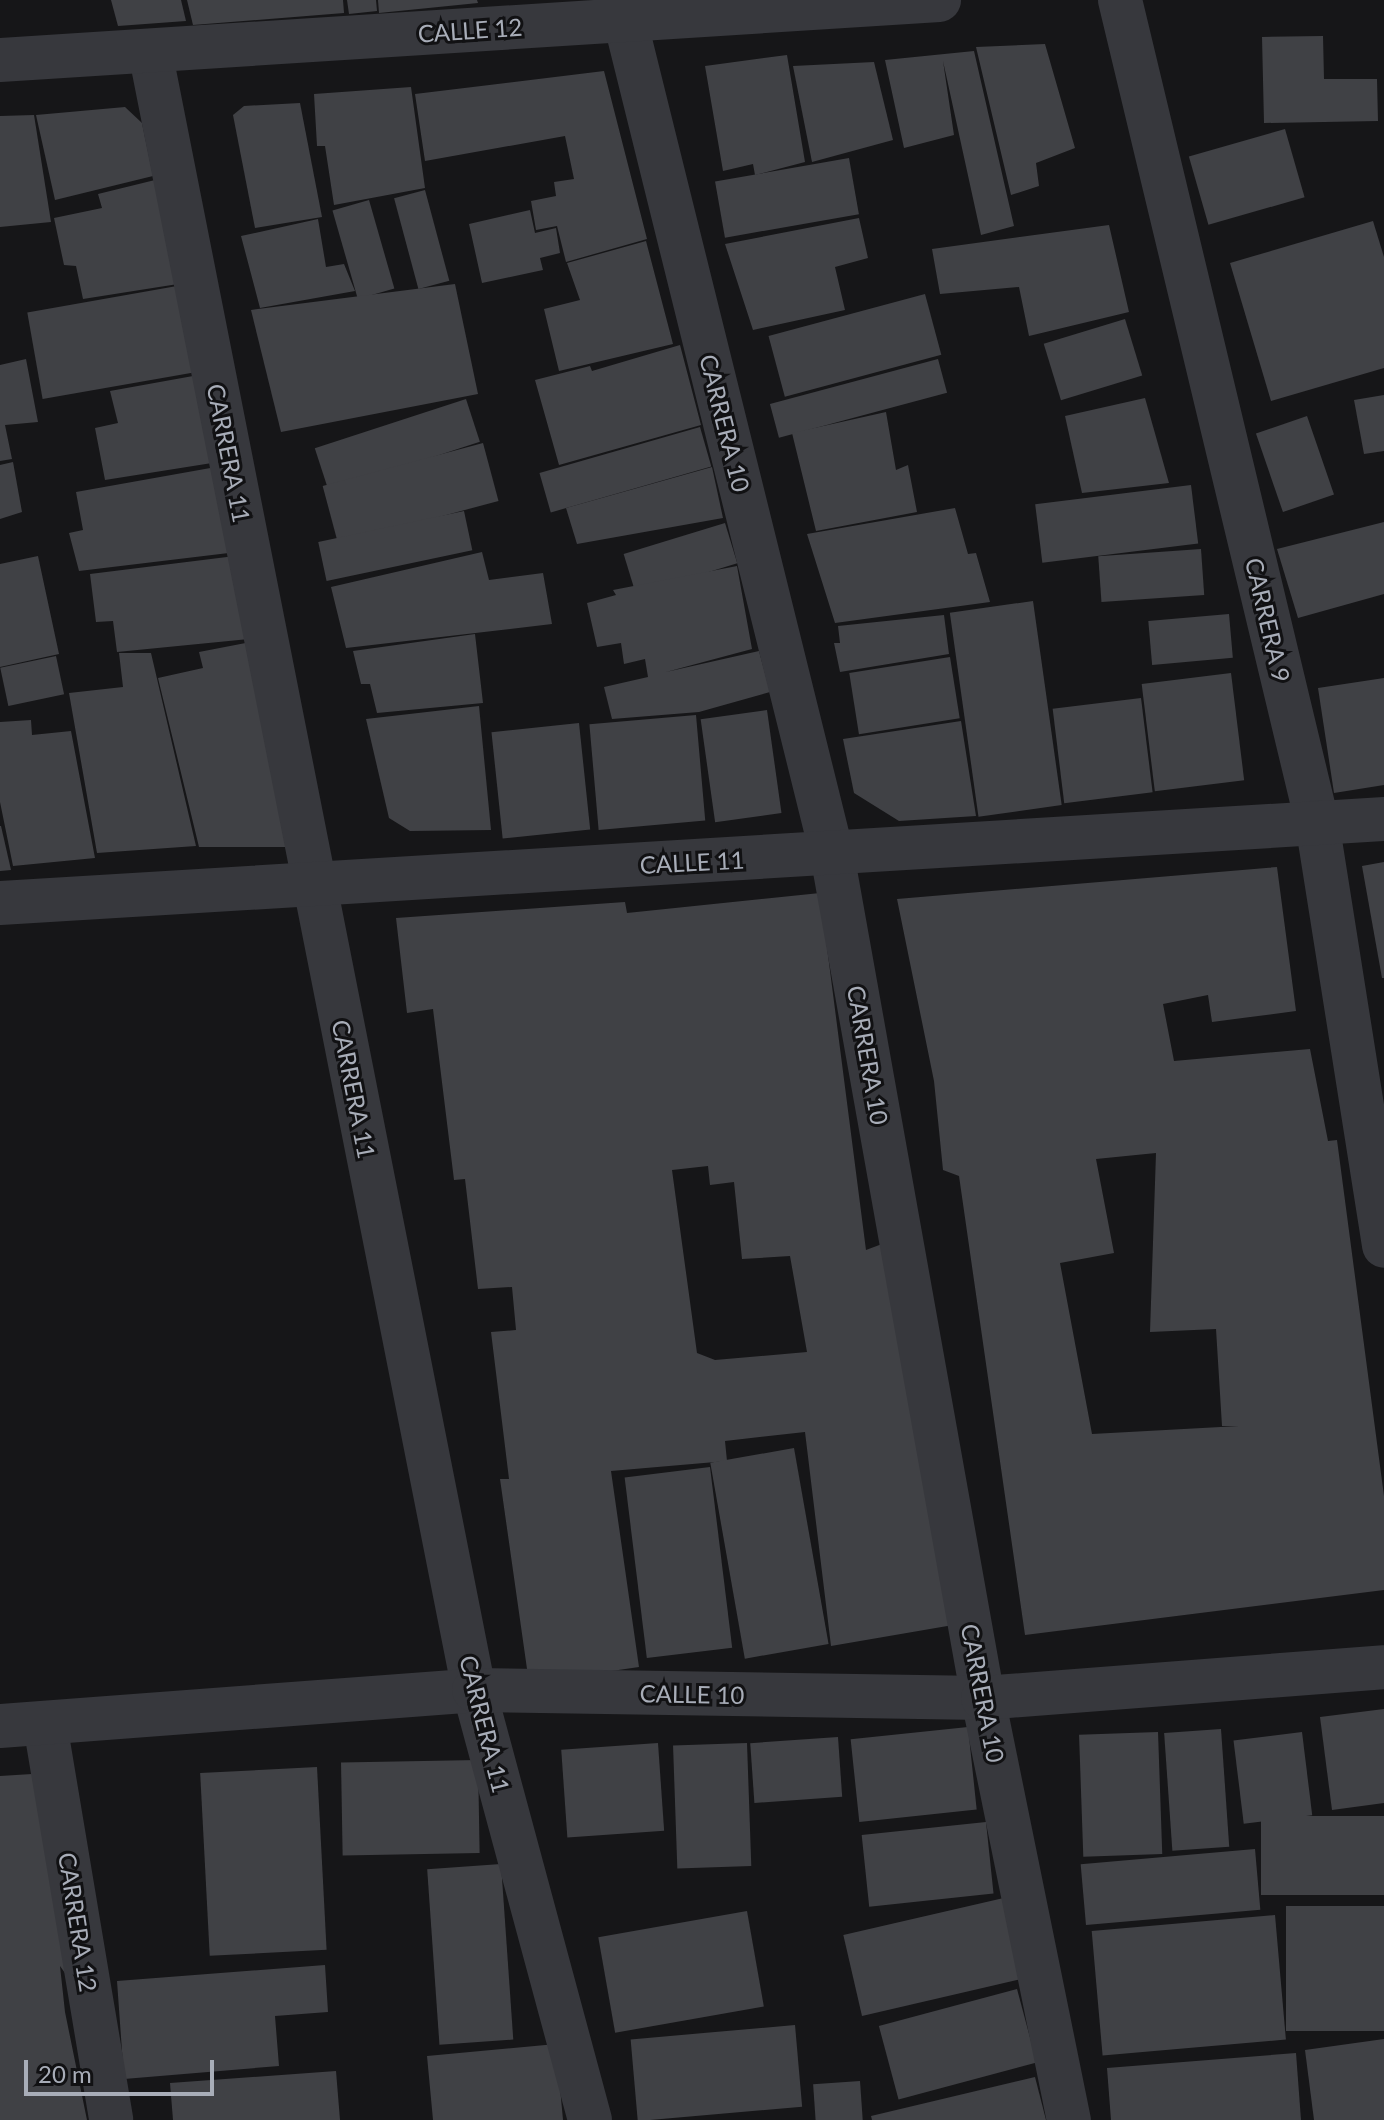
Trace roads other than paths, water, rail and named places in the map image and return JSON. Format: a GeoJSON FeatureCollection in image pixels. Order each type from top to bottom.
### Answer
{"type":"FeatureCollection","features":[{"type":"Feature","properties":{"kind":"street","name":"CALLE 12"},"geometry":{"type":"LineString","coordinates":[[0,60],[150,51],[623,10],[939,0]]}},
{"type":"Feature","properties":{"kind":"street","name":"CARRERA 9"},"geometry":{"type":"LineString","coordinates":[[1120,0],[1317,822],[1384,1246]]}},
{"type":"Feature","properties":{"kind":"street","name":"CARRERA 10"},"geometry":{"type":"LineString","coordinates":[[623,10],[832,854],[983,1698],[1069,2120]]}},
{"type":"Feature","properties":{"kind":"street","name":"CARRERA 11"},"geometry":{"type":"LineString","coordinates":[[150,51],[474,1690],[590,2120]]}},
{"type":"Feature","properties":{"kind":"street","name":"CALLE 11"},"geometry":{"type":"LineString","coordinates":[[0,903],[1384,819]]}},
{"type":"Feature","properties":{"kind":"street","name":"CALLE 10"},"geometry":{"type":"LineString","coordinates":[[0,1726],[474,1690],[983,1698],[1384,1667]]}},
{"type":"Feature","properties":{"kind":"street","name":"CARRERA 12"},"geometry":{"type":"LineString","coordinates":[[45,1724],[111,2120]]}}]}
